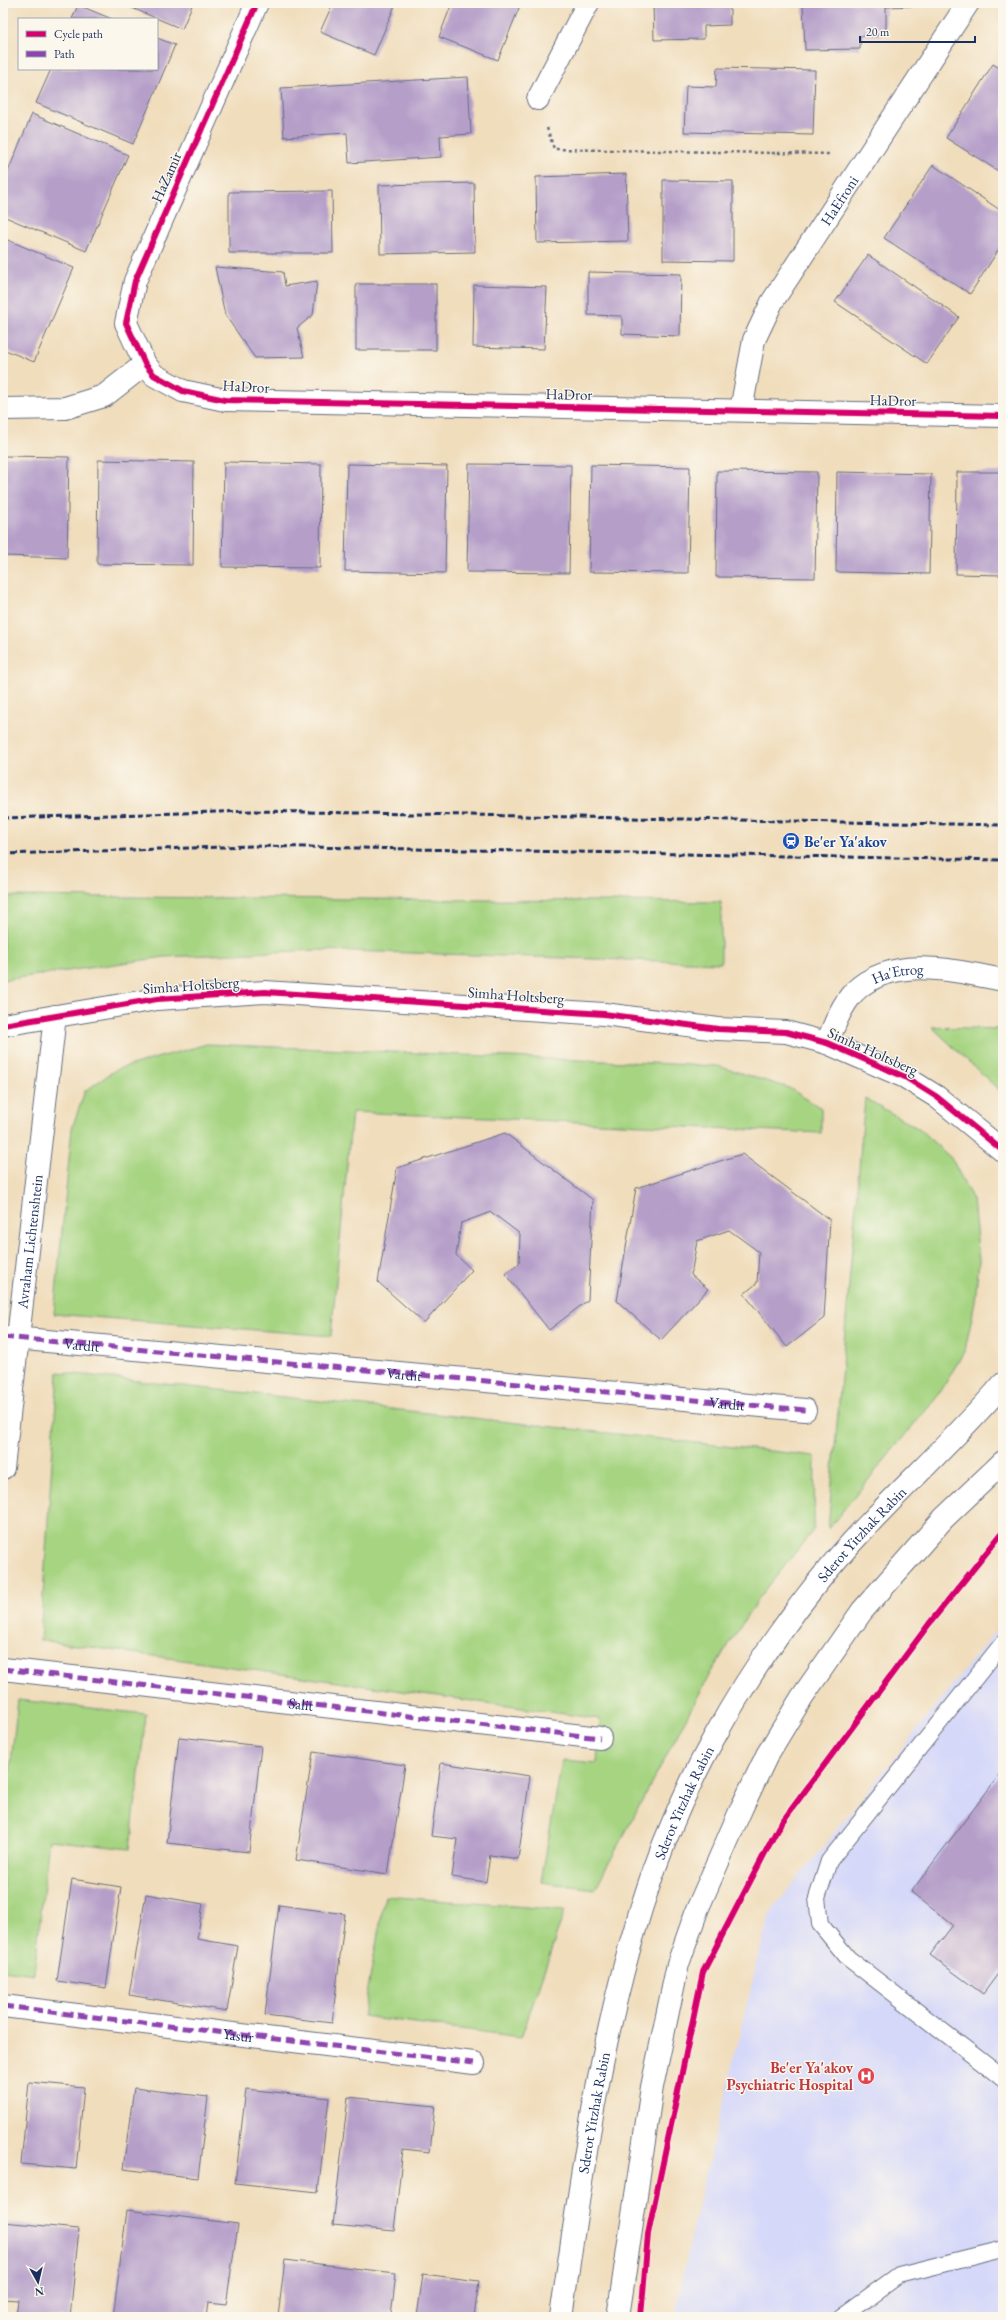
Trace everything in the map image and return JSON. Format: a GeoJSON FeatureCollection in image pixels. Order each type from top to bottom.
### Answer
{"type":"FeatureCollection","features":[{"type":"Feature","properties":{"kind":"street","name":"HaZamir"},"geometry":{"type":"LineString","coordinates":[[144,364],[126,323],[135,281],[257,3]]}},
{"type":"Feature","properties":{"kind":"street"},"geometry":{"type":"LineString","coordinates":[[538,99],[588,3]]}},
{"type":"Feature","properties":{"kind":"street","name":"HaEfroni"},"geometry":{"type":"LineString","coordinates":[[741,410],[754,340],[772,302],[968,3]]}},
{"type":"Feature","properties":{"kind":"street"},"geometry":{"type":"LineString","coordinates":[[3,409],[65,408],[104,396],[144,364]]}},
{"type":"Feature","properties":{"kind":"street","name":"HaDror"},"geometry":{"type":"LineString","coordinates":[[144,364],[154,375],[183,391],[225,400],[1003,416]]}},
{"type":"Feature","properties":{"kind":"street","name":"Ha'Etrog"},"geometry":{"type":"LineString","coordinates":[[827,1043],[838,1016],[854,993],[865,983],[885,973],[910,968],[936,969],[1003,980]]}},
{"type":"Feature","properties":{"kind":"street","name":"Simha Holtsberg"},"geometry":{"type":"LineString","coordinates":[[3,1025],[157,998],[264,992],[604,1014],[718,1029],[786,1032],[827,1043],[905,1077],[937,1097],[1001,1152]]}},
{"type":"Feature","properties":{"kind":"street","name":"Avraham Lichtenshtein"},"geometry":{"type":"LineString","coordinates":[[3,1468],[10,1337],[55,1016]]}},
{"type":"Feature","properties":{"kind":"street","name":"Vardit"},"geometry":{"type":"LineString","coordinates":[[10,1337],[805,1410]]}},
{"type":"Feature","properties":{"kind":"street","name":"Sderot Yitzhak Rabin"},"geometry":{"type":"LineString","coordinates":[[562,2317],[583,2165],[614,2006],[641,1906],[677,1813],[731,1709],[766,1654],[818,1582],[888,1502],[984,1407],[1003,1384]]}},
{"type":"Feature","properties":{"kind":"street"},"geometry":{"type":"LineString","coordinates":[[618,2317],[652,2087],[678,1964],[697,1910],[738,1814],[767,1755],[802,1697],[862,1611],[944,1518],[1003,1462]]}},
{"type":"Feature","properties":{"kind":"street","name":"Salit"},"geometry":{"type":"LineString","coordinates":[[3,1669],[600,1738]]}},
{"type":"Feature","properties":{"kind":"street","name":"Yasur"},"geometry":{"type":"LineString","coordinates":[[3,2006],[474,2063]]}},
{"type":"Feature","properties":{"kind":"lane"},"geometry":{"type":"LineString","coordinates":[[1003,1643],[829,1862],[817,1898],[820,1924],[848,1958],[1003,2078]]}},
{"type":"Feature","properties":{"kind":"lane"},"geometry":{"type":"LineString","coordinates":[[841,2317],[899,2275],[1003,2249]]}},
{"type":"Feature","properties":{"kind":"path"},"geometry":{"type":"LineString","coordinates":[[538,99],[554,149],[869,154]]}},
{"type":"Feature","properties":{"kind":"shaded area","name":"Be'er Ya'akov Psychiatric Hospital"},"geometry":{"type":"Polygon","coordinates":[[[1003,1622],[1003,2317],[675,2317],[690,2237],[769,1914],[1003,1622]]]}},
{"type":"Feature","properties":{"kind":"green space"},"geometry":{"type":"Polygon","coordinates":[[[3,896],[721,902],[721,963],[317,950],[165,957],[3,980],[3,896]]]}},
{"type":"Feature","properties":{"kind":"green space"},"geometry":{"type":"Polygon","coordinates":[[[932,1027],[1003,1029],[1003,1094],[932,1027]]]}},
{"type":"Feature","properties":{"kind":"green space"},"geometry":{"type":"Polygon","coordinates":[[[207,1044],[718,1066],[789,1088],[821,1108],[821,1133],[352,1112],[331,1336],[54,1314],[72,1128],[85,1091],[117,1069],[207,1044]]]}},
{"type":"Feature","properties":{"kind":"green space"},"geometry":{"type":"Polygon","coordinates":[[[865,1098],[919,1129],[952,1159],[973,1200],[979,1260],[975,1302],[965,1350],[941,1391],[828,1529],[865,1098]]]}},
{"type":"Feature","properties":{"kind":"green space"},"geometry":{"type":"Polygon","coordinates":[[[58,1372],[815,1456],[814,1529],[759,1598],[711,1672],[595,1889],[541,1882],[562,1760],[597,1763],[600,1719],[40,1640],[58,1372]]]}},
{"type":"Feature","properties":{"kind":"green space"},"geometry":{"type":"Polygon","coordinates":[[[18,1700],[146,1714],[130,1849],[49,1840],[34,1974],[3,1970],[3,1832],[18,1700]]]}},
{"type":"Feature","properties":{"kind":"green space"},"geometry":{"type":"Polygon","coordinates":[[[385,1896],[565,1910],[521,2037],[363,2016],[385,1896]]]}},
{"type":"Feature","properties":{"kind":"building"},"geometry":{"type":"Polygon","coordinates":[[[120,3],[193,3],[182,29],[120,3]]]}},
{"type":"Feature","properties":{"kind":"building"},"geometry":{"type":"Polygon","coordinates":[[[333,3],[396,3],[374,55],[320,32],[333,3]]]}},
{"type":"Feature","properties":{"kind":"building"},"geometry":{"type":"Polygon","coordinates":[[[452,3],[521,3],[498,60],[439,37],[452,3]]]}},
{"type":"Feature","properties":{"kind":"building"},"geometry":{"type":"Polygon","coordinates":[[[653,3],[730,3],[730,25],[704,26],[704,39],[654,40],[653,3]]]}},
{"type":"Feature","properties":{"kind":"building"},"geometry":{"type":"Polygon","coordinates":[[[803,3],[916,3],[916,6],[886,7],[886,35],[860,36],[860,49],[805,50],[803,3]]]}},
{"type":"Feature","properties":{"kind":"building"},"geometry":{"type":"Polygon","coordinates":[[[78,5],[110,18],[72,18],[78,5]]]}},
{"type":"Feature","properties":{"kind":"building"},"geometry":{"type":"Polygon","coordinates":[[[158,38],[175,45],[133,144],[36,103],[51,70],[158,70],[158,38]]]}},
{"type":"Feature","properties":{"kind":"building"},"geometry":{"type":"Polygon","coordinates":[[[993,64],[1003,70],[1003,174],[946,138],[993,64]]]}},
{"type":"Feature","properties":{"kind":"building"},"geometry":{"type":"Polygon","coordinates":[[[717,68],[815,70],[813,135],[684,132],[686,86],[716,87],[717,68]]]}},
{"type":"Feature","properties":{"kind":"building"},"geometry":{"type":"Polygon","coordinates":[[[468,77],[471,134],[440,136],[441,157],[349,163],[347,133],[284,137],[281,88],[468,77]]]}},
{"type":"Feature","properties":{"kind":"building"},"geometry":{"type":"Polygon","coordinates":[[[32,114],[128,155],[86,251],[3,216],[3,183],[32,114]]]}},
{"type":"Feature","properties":{"kind":"building"},"geometry":{"type":"Polygon","coordinates":[[[933,165],[1003,212],[1003,243],[970,294],[884,238],[933,165]]]}},
{"type":"Feature","properties":{"kind":"building"},"geometry":{"type":"Polygon","coordinates":[[[626,174],[628,241],[537,243],[536,177],[626,174]]]}},
{"type":"Feature","properties":{"kind":"building"},"geometry":{"type":"Polygon","coordinates":[[[663,180],[733,181],[733,261],[663,260],[663,180]]]}},
{"type":"Feature","properties":{"kind":"building"},"geometry":{"type":"Polygon","coordinates":[[[474,183],[475,252],[380,254],[379,185],[474,183]]]}},
{"type":"Feature","properties":{"kind":"building"},"geometry":{"type":"Polygon","coordinates":[[[332,191],[333,253],[229,253],[229,192],[332,191]]]}},
{"type":"Feature","properties":{"kind":"building"},"geometry":{"type":"Polygon","coordinates":[[[3,238],[74,268],[34,362],[3,349],[3,238]]]}},
{"type":"Feature","properties":{"kind":"building"},"geometry":{"type":"Polygon","coordinates":[[[868,255],[959,317],[927,364],[835,302],[868,255]]]}},
{"type":"Feature","properties":{"kind":"building"},"geometry":{"type":"Polygon","coordinates":[[[215,267],[283,272],[285,286],[317,281],[313,315],[297,328],[304,357],[255,358],[225,315],[215,267]]]}},
{"type":"Feature","properties":{"kind":"building"},"geometry":{"type":"Polygon","coordinates":[[[588,272],[681,274],[680,336],[622,334],[622,316],[588,315],[588,272]]]}},
{"type":"Feature","properties":{"kind":"building"},"geometry":{"type":"Polygon","coordinates":[[[356,284],[436,284],[436,350],[356,350],[356,284]]]}},
{"type":"Feature","properties":{"kind":"building"},"geometry":{"type":"Polygon","coordinates":[[[474,285],[547,287],[544,349],[473,347],[474,285]]]}},
{"type":"Feature","properties":{"kind":"building"},"geometry":{"type":"Polygon","coordinates":[[[3,456],[69,457],[67,558],[3,556],[3,456]]]}},
{"type":"Feature","properties":{"kind":"building"},"geometry":{"type":"Polygon","coordinates":[[[98,460],[194,462],[193,565],[97,564],[98,460]]]}},
{"type":"Feature","properties":{"kind":"building"},"geometry":{"type":"Polygon","coordinates":[[[224,462],[321,464],[320,568],[222,567],[224,462]]]}},
{"type":"Feature","properties":{"kind":"building"},"geometry":{"type":"Polygon","coordinates":[[[347,464],[447,466],[445,573],[345,571],[347,464]]]}},
{"type":"Feature","properties":{"kind":"building"},"geometry":{"type":"Polygon","coordinates":[[[469,464],[571,465],[569,573],[467,572],[469,464]]]}},
{"type":"Feature","properties":{"kind":"building"},"geometry":{"type":"Polygon","coordinates":[[[591,465],[690,467],[688,573],[589,572],[591,465]]]}},
{"type":"Feature","properties":{"kind":"building"},"geometry":{"type":"Polygon","coordinates":[[[717,471],[817,472],[815,578],[716,577],[717,471]]]}},
{"type":"Feature","properties":{"kind":"building"},"geometry":{"type":"Polygon","coordinates":[[[837,472],[931,474],[929,574],[836,572],[837,472]]]}},
{"type":"Feature","properties":{"kind":"building"},"geometry":{"type":"Polygon","coordinates":[[[957,472],[1003,472],[1003,575],[956,574],[957,472]]]}},
{"type":"Feature","properties":{"kind":"building"},"geometry":{"type":"Polygon","coordinates":[[[505,1133],[593,1200],[588,1300],[549,1330],[505,1274],[519,1264],[520,1234],[491,1212],[461,1223],[456,1255],[472,1270],[424,1323],[378,1282],[397,1168],[505,1133]]]}},
{"type":"Feature","properties":{"kind":"building"},"geometry":{"type":"Polygon","coordinates":[[[742,1154],[830,1220],[824,1318],[787,1347],[744,1294],[757,1283],[759,1252],[729,1230],[697,1241],[691,1275],[708,1289],[661,1340],[617,1301],[636,1188],[742,1154]]]}},
{"type":"Feature","properties":{"kind":"building"},"geometry":{"type":"Polygon","coordinates":[[[179,1737],[261,1746],[249,1852],[167,1843],[179,1737]]]}},
{"type":"Feature","properties":{"kind":"building"},"geometry":{"type":"Polygon","coordinates":[[[313,1752],[405,1765],[388,1874],[296,1860],[313,1752]]]}},
{"type":"Feature","properties":{"kind":"building"},"geometry":{"type":"Polygon","coordinates":[[[441,1763],[530,1776],[518,1859],[490,1855],[486,1882],[452,1877],[457,1839],[431,1836],[441,1763]]]}},
{"type":"Feature","properties":{"kind":"building"},"geometry":{"type":"Polygon","coordinates":[[[1003,1770],[1003,1973],[1000,1971],[983,1994],[930,1955],[953,1925],[911,1892],[1003,1770]]]}},
{"type":"Feature","properties":{"kind":"building"},"geometry":{"type":"Polygon","coordinates":[[[72,1879],[121,1887],[106,1988],[57,1981],[72,1879]]]}},
{"type":"Feature","properties":{"kind":"building"},"geometry":{"type":"Polygon","coordinates":[[[146,1894],[203,1904],[197,1939],[238,1946],[227,2011],[129,1995],[146,1894]]]}},
{"type":"Feature","properties":{"kind":"building"},"geometry":{"type":"Polygon","coordinates":[[[279,1905],[345,1914],[332,2023],[265,2015],[279,1905]]]}},
{"type":"Feature","properties":{"kind":"building"},"geometry":{"type":"Polygon","coordinates":[[[29,2082],[84,2087],[76,2169],[21,2164],[29,2082]]]}},
{"type":"Feature","properties":{"kind":"building"},"geometry":{"type":"Polygon","coordinates":[[[134,2088],[208,2097],[198,2178],[123,2169],[134,2088]]]}},
{"type":"Feature","properties":{"kind":"building"},"geometry":{"type":"Polygon","coordinates":[[[246,2089],[329,2098],[318,2192],[235,2183],[246,2089]]]}},
{"type":"Feature","properties":{"kind":"building"},"geometry":{"type":"Polygon","coordinates":[[[348,2097],[435,2106],[430,2152],[403,2149],[394,2231],[333,2225],[348,2097]]]}},
{"type":"Feature","properties":{"kind":"building"},"geometry":{"type":"Polygon","coordinates":[[[127,2210],[238,2224],[226,2305],[208,2303],[206,2317],[113,2317],[127,2210]]]}},
{"type":"Feature","properties":{"kind":"building"},"geometry":{"type":"Polygon","coordinates":[[[3,2222],[79,2229],[70,2317],[16,2317],[18,2300],[3,2299],[3,2222]]]}},
{"type":"Feature","properties":{"kind":"building"},"geometry":{"type":"Polygon","coordinates":[[[285,2260],[396,2273],[391,2317],[278,2317],[285,2260]]]}},
{"type":"Feature","properties":{"kind":"building"},"geometry":{"type":"Polygon","coordinates":[[[423,2274],[479,2281],[474,2317],[417,2317],[423,2274]]]}},
{"type":"Feature","properties":{"kind":"railway"},"geometry":{"type":"LineString","coordinates":[[3,818],[253,811],[1003,825]]}},
{"type":"Feature","properties":{"kind":"railway"},"geometry":{"type":"LineString","coordinates":[[3,854],[253,846],[1003,860]]}},
{"type":"Feature","properties":{"kind":"marked path"},"geometry":{"type":"LineString","coordinates":[[3,1337],[805,1410]]}},
{"type":"Feature","properties":{"kind":"marked path"},"geometry":{"type":"LineString","coordinates":[[3,1669],[600,1738]]}},
{"type":"Feature","properties":{"kind":"marked path"},"geometry":{"type":"LineString","coordinates":[[3,2006],[474,2063]]}},
{"type":"Feature","properties":{"kind":"cycle path"},"geometry":{"type":"LineString","coordinates":[[257,3],[135,281],[126,323],[145,364],[154,375],[183,391],[225,400],[1003,416]]}},
{"type":"Feature","properties":{"kind":"cycle path"},"geometry":{"type":"LineString","coordinates":[[3,1025],[157,999],[265,992],[604,1014],[718,1029],[786,1032],[827,1043],[905,1077],[937,1097],[1003,1151]]}},
{"type":"Feature","properties":{"kind":"cycle path"},"geometry":{"type":"LineString","coordinates":[[641,2317],[648,2234],[703,1972],[779,1826],[929,1624],[1003,1532]]}},
{"type":"Feature","properties":{"kind":"place","name":"Be'er Ya'akov"},"geometry":{"type":"Point","coordinates":[791,841]}},
{"type":"Feature","properties":{"kind":"place","name":"Be'er Ya'akov Psychiatric Hospital"},"geometry":{"type":"Point","coordinates":[866,2076]}}]}
